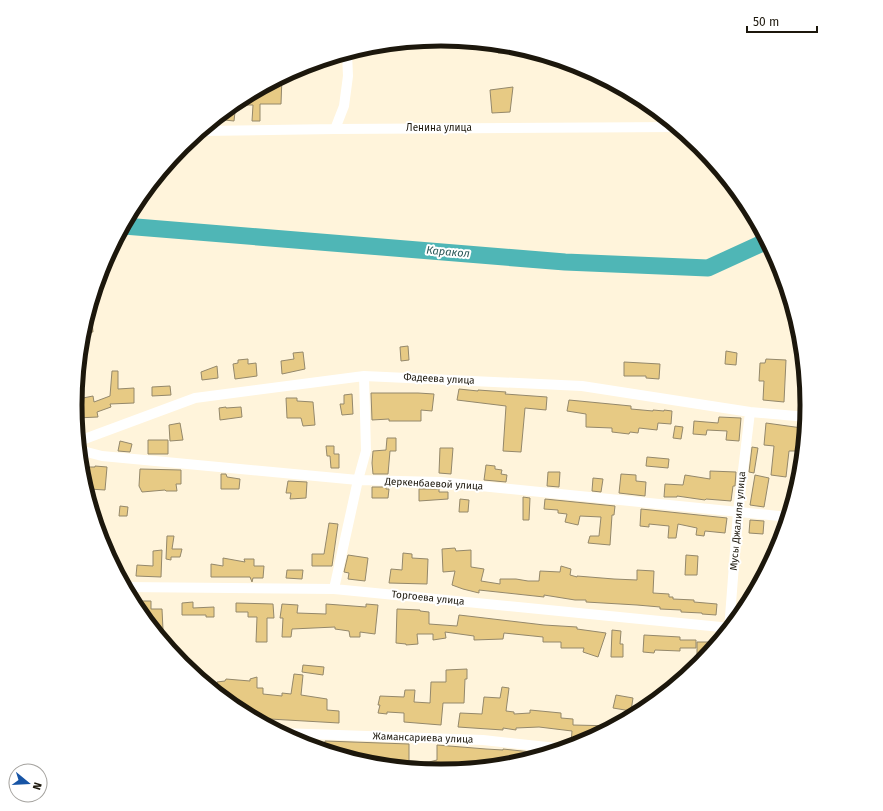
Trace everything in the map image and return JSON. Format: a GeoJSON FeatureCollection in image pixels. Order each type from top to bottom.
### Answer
{"type":"FeatureCollection","features":[{"type":"Feature","properties":{"kind":"street"},"geometry":{"type":"LineString","coordinates":[[335,129],[344,106],[348,76],[347,58]]}},
{"type":"Feature","properties":{"kind":"street","name":"Ленина улица"},"geometry":{"type":"LineString","coordinates":[[212,129],[669,127]]}},
{"type":"Feature","properties":{"kind":"street"},"geometry":{"type":"LineString","coordinates":[[334,589],[358,480],[366,451],[364,376]]}},
{"type":"Feature","properties":{"kind":"street","name":"Фадеева улица"},"geometry":{"type":"LineString","coordinates":[[84,439],[195,398],[364,376],[582,386],[750,412],[801,416]]}},
{"type":"Feature","properties":{"kind":"street","name":"Мусы Джалиля улица"},"geometry":{"type":"LineString","coordinates":[[731,619],[738,512],[750,412]]}},
{"type":"Feature","properties":{"kind":"street","name":"Деркенбаевой улица"},"geometry":{"type":"LineString","coordinates":[[85,452],[102,456],[358,480],[440,482],[783,516]]}},
{"type":"Feature","properties":{"kind":"street","name":"Торгоева улица"},"geometry":{"type":"LineString","coordinates":[[131,587],[334,589],[724,628]]}},
{"type":"Feature","properties":{"kind":"street","name":"Жамансариева улица"},"geometry":{"type":"LineString","coordinates":[[294,733],[483,740],[552,748]]}},
{"type":"Feature","properties":{"kind":"building"},"geometry":{"type":"Polygon","coordinates":[[[497,51],[511,53],[511,53],[498,53],[497,51]]]}},
{"type":"Feature","properties":{"kind":"building"},"geometry":{"type":"Polygon","coordinates":[[[282,83],[281,104],[260,104],[260,121],[252,121],[253,105],[245,105],[282,83]]]}},
{"type":"Feature","properties":{"kind":"building"},"geometry":{"type":"Polygon","coordinates":[[[513,87],[510,112],[492,113],[490,90],[513,87]]]}},
{"type":"Feature","properties":{"kind":"building"},"geometry":{"type":"Polygon","coordinates":[[[235,112],[234,121],[223,120],[235,112]]]}},
{"type":"Feature","properties":{"kind":"building"},"geometry":{"type":"Polygon","coordinates":[[[92,321],[93,332],[90,332],[92,321]]]}},
{"type":"Feature","properties":{"kind":"building"},"geometry":{"type":"Polygon","coordinates":[[[408,346],[409,360],[401,361],[400,347],[408,346]]]}},
{"type":"Feature","properties":{"kind":"building"},"geometry":{"type":"Polygon","coordinates":[[[726,351],[737,353],[736,365],[725,364],[726,351]]]}},
{"type":"Feature","properties":{"kind":"building"},"geometry":{"type":"Polygon","coordinates":[[[303,352],[305,369],[282,374],[281,361],[294,359],[293,353],[303,352]]]}},
{"type":"Feature","properties":{"kind":"building"},"geometry":{"type":"Polygon","coordinates":[[[248,359],[248,364],[256,363],[257,376],[235,379],[233,364],[238,363],[238,360],[248,359]]]}},
{"type":"Feature","properties":{"kind":"building"},"geometry":{"type":"Polygon","coordinates":[[[766,359],[786,360],[784,402],[763,400],[764,381],[759,381],[760,363],[765,363],[766,359]]]}},
{"type":"Feature","properties":{"kind":"building"},"geometry":{"type":"Polygon","coordinates":[[[624,362],[660,364],[659,379],[646,378],[646,376],[624,376],[624,362]]]}},
{"type":"Feature","properties":{"kind":"building"},"geometry":{"type":"Polygon","coordinates":[[[217,366],[218,378],[202,380],[201,372],[217,366]]]}},
{"type":"Feature","properties":{"kind":"building"},"geometry":{"type":"Polygon","coordinates":[[[112,371],[118,371],[118,389],[134,388],[134,403],[110,404],[111,407],[97,412],[98,417],[83,418],[83,394],[83,398],[93,396],[94,402],[110,396],[112,371]]]}},
{"type":"Feature","properties":{"kind":"building"},"geometry":{"type":"Polygon","coordinates":[[[170,386],[171,395],[152,396],[152,387],[170,386]]]}},
{"type":"Feature","properties":{"kind":"building"},"geometry":{"type":"Polygon","coordinates":[[[459,389],[506,392],[505,394],[547,397],[546,410],[525,408],[521,452],[503,451],[506,406],[457,400],[459,389]]]}},
{"type":"Feature","properties":{"kind":"building"},"geometry":{"type":"Polygon","coordinates":[[[371,393],[434,394],[432,411],[421,410],[421,421],[389,421],[389,419],[372,420],[371,393]]]}},
{"type":"Feature","properties":{"kind":"building"},"geometry":{"type":"Polygon","coordinates":[[[352,394],[353,414],[342,415],[340,404],[344,404],[344,395],[352,394]]]}},
{"type":"Feature","properties":{"kind":"building"},"geometry":{"type":"Polygon","coordinates":[[[286,398],[297,398],[297,401],[313,402],[315,425],[303,426],[301,418],[287,418],[286,398]]]}},
{"type":"Feature","properties":{"kind":"building"},"geometry":{"type":"Polygon","coordinates":[[[569,400],[631,406],[631,409],[672,411],[671,424],[658,423],[657,430],[639,428],[638,433],[630,432],[629,434],[612,432],[612,428],[586,427],[586,414],[567,411],[569,400]]]}},
{"type":"Feature","properties":{"kind":"building"},"geometry":{"type":"Polygon","coordinates":[[[241,407],[242,417],[220,420],[219,408],[241,407]]]}},
{"type":"Feature","properties":{"kind":"building"},"geometry":{"type":"Polygon","coordinates":[[[719,417],[741,418],[739,441],[726,440],[727,431],[707,430],[706,435],[693,434],[694,421],[718,423],[719,417]]]}},
{"type":"Feature","properties":{"kind":"building"},"geometry":{"type":"Polygon","coordinates":[[[180,423],[183,440],[170,441],[169,425],[180,423]]]}},
{"type":"Feature","properties":{"kind":"building"},"geometry":{"type":"Polygon","coordinates":[[[766,423],[800,428],[798,451],[789,451],[786,477],[771,475],[774,446],[764,445],[766,423]]]}},
{"type":"Feature","properties":{"kind":"building"},"geometry":{"type":"Polygon","coordinates":[[[675,426],[683,427],[681,439],[673,438],[675,426]]]}},
{"type":"Feature","properties":{"kind":"building"},"geometry":{"type":"Polygon","coordinates":[[[387,438],[396,438],[396,451],[390,451],[388,474],[373,474],[373,451],[386,450],[387,438]]]}},
{"type":"Feature","properties":{"kind":"building"},"geometry":{"type":"Polygon","coordinates":[[[148,440],[168,440],[168,454],[148,454],[148,440]]]}},
{"type":"Feature","properties":{"kind":"building"},"geometry":{"type":"Polygon","coordinates":[[[120,441],[132,444],[130,452],[118,451],[120,441]]]}},
{"type":"Feature","properties":{"kind":"building"},"geometry":{"type":"Polygon","coordinates":[[[326,446],[334,446],[334,454],[339,454],[339,468],[331,468],[330,456],[327,456],[326,446]]]}},
{"type":"Feature","properties":{"kind":"building"},"geometry":{"type":"Polygon","coordinates":[[[752,447],[758,448],[754,473],[749,472],[752,447]]]}},
{"type":"Feature","properties":{"kind":"building"},"geometry":{"type":"Polygon","coordinates":[[[440,448],[453,448],[451,474],[439,473],[440,448]]]}},
{"type":"Feature","properties":{"kind":"building"},"geometry":{"type":"Polygon","coordinates":[[[647,457],[669,459],[668,468],[646,466],[647,457]]]}},
{"type":"Feature","properties":{"kind":"building"},"geometry":{"type":"Polygon","coordinates":[[[486,465],[495,466],[495,469],[502,470],[501,474],[507,475],[506,482],[484,480],[486,465]]]}},
{"type":"Feature","properties":{"kind":"building"},"geometry":{"type":"Polygon","coordinates":[[[88,467],[107,467],[105,490],[92,489],[88,467]]]}},
{"type":"Feature","properties":{"kind":"building"},"geometry":{"type":"Polygon","coordinates":[[[140,469],[181,470],[181,484],[176,484],[177,491],[165,490],[142,492],[139,486],[140,469]]]}},
{"type":"Feature","properties":{"kind":"building"},"geometry":{"type":"Polygon","coordinates":[[[710,471],[736,472],[735,486],[733,486],[731,501],[705,500],[677,496],[664,497],[665,484],[683,485],[685,475],[710,479],[710,471]]]}},
{"type":"Feature","properties":{"kind":"building"},"geometry":{"type":"Polygon","coordinates":[[[548,472],[560,472],[559,487],[547,486],[548,472]]]}},
{"type":"Feature","properties":{"kind":"building"},"geometry":{"type":"Polygon","coordinates":[[[221,474],[226,474],[227,477],[240,479],[239,489],[221,489],[221,474]]]}},
{"type":"Feature","properties":{"kind":"building"},"geometry":{"type":"Polygon","coordinates":[[[621,474],[636,475],[636,481],[646,482],[645,496],[619,493],[621,474]]]}},
{"type":"Feature","properties":{"kind":"building"},"geometry":{"type":"Polygon","coordinates":[[[755,475],[769,478],[764,507],[750,505],[755,475]]]}},
{"type":"Feature","properties":{"kind":"building"},"geometry":{"type":"Polygon","coordinates":[[[593,478],[603,479],[601,492],[592,491],[593,478]]]}},
{"type":"Feature","properties":{"kind":"building"},"geometry":{"type":"Polygon","coordinates":[[[288,481],[307,482],[306,498],[290,499],[291,493],[286,493],[288,481]]]}},
{"type":"Feature","properties":{"kind":"building"},"geometry":{"type":"Polygon","coordinates":[[[372,487],[386,487],[386,489],[389,489],[388,498],[372,498],[372,487]]]}},
{"type":"Feature","properties":{"kind":"building"},"geometry":{"type":"Polygon","coordinates":[[[419,489],[439,489],[439,492],[448,492],[448,499],[419,501],[419,489]]]}},
{"type":"Feature","properties":{"kind":"building"},"geometry":{"type":"Polygon","coordinates":[[[523,497],[530,498],[529,520],[523,520],[523,497]]]}},
{"type":"Feature","properties":{"kind":"building"},"geometry":{"type":"Polygon","coordinates":[[[460,499],[469,500],[468,512],[459,512],[460,499]]]}},
{"type":"Feature","properties":{"kind":"building"},"geometry":{"type":"Polygon","coordinates":[[[545,499],[615,506],[614,515],[612,515],[610,545],[588,543],[590,536],[599,536],[601,517],[580,516],[578,525],[565,522],[567,514],[558,513],[558,510],[544,509],[545,499]]]}},
{"type":"Feature","properties":{"kind":"building"},"geometry":{"type":"Polygon","coordinates":[[[120,506],[128,507],[127,516],[119,516],[120,506]]]}},
{"type":"Feature","properties":{"kind":"building"},"geometry":{"type":"Polygon","coordinates":[[[641,509],[727,518],[725,533],[705,531],[704,536],[696,535],[697,528],[678,524],[676,538],[668,538],[669,526],[649,524],[649,527],[640,526],[641,509]]]}},
{"type":"Feature","properties":{"kind":"building"},"geometry":{"type":"Polygon","coordinates":[[[750,520],[764,521],[763,534],[749,533],[750,520]]]}},
{"type":"Feature","properties":{"kind":"building"},"geometry":{"type":"Polygon","coordinates":[[[329,523],[338,524],[332,566],[312,566],[312,554],[324,554],[329,523]]]}},
{"type":"Feature","properties":{"kind":"building"},"geometry":{"type":"Polygon","coordinates":[[[167,536],[174,536],[172,549],[182,549],[180,557],[171,557],[171,560],[166,559],[167,536]]]}},
{"type":"Feature","properties":{"kind":"building"},"geometry":{"type":"Polygon","coordinates":[[[455,548],[456,551],[471,550],[471,567],[484,569],[481,581],[500,584],[500,579],[539,581],[540,571],[560,572],[561,566],[571,569],[570,575],[577,577],[614,579],[637,580],[637,570],[654,571],[653,593],[669,594],[669,597],[673,597],[673,599],[694,600],[694,602],[717,604],[716,615],[681,612],[681,610],[660,609],[660,607],[586,602],[586,600],[575,600],[544,595],[544,597],[479,590],[479,593],[463,589],[452,585],[455,571],[443,572],[442,549],[455,548]]]}},
{"type":"Feature","properties":{"kind":"building"},"geometry":{"type":"Polygon","coordinates":[[[162,550],[161,577],[136,576],[137,565],[153,566],[153,551],[162,550]]]}},
{"type":"Feature","properties":{"kind":"building"},"geometry":{"type":"Polygon","coordinates":[[[403,553],[412,554],[412,558],[428,559],[427,584],[389,583],[391,569],[402,570],[403,553]]]}},
{"type":"Feature","properties":{"kind":"building"},"geometry":{"type":"Polygon","coordinates":[[[348,555],[368,558],[365,581],[348,579],[349,573],[344,572],[348,555]]]}},
{"type":"Feature","properties":{"kind":"building"},"geometry":{"type":"Polygon","coordinates":[[[686,555],[698,556],[697,575],[685,575],[686,555]]]}},
{"type":"Feature","properties":{"kind":"building"},"geometry":{"type":"Polygon","coordinates":[[[223,558],[245,562],[244,559],[254,559],[254,566],[264,566],[263,578],[253,578],[252,582],[250,577],[211,577],[211,564],[223,566],[223,558]]]}},
{"type":"Feature","properties":{"kind":"building"},"geometry":{"type":"Polygon","coordinates":[[[287,570],[303,570],[302,579],[286,578],[287,570]]]}},
{"type":"Feature","properties":{"kind":"building"},"geometry":{"type":"Polygon","coordinates":[[[140,601],[151,601],[151,609],[162,609],[163,630],[161,630],[156,624],[140,601]]]}},
{"type":"Feature","properties":{"kind":"building"},"geometry":{"type":"Polygon","coordinates":[[[193,602],[193,608],[214,607],[214,617],[206,617],[206,615],[182,615],[182,603],[193,602]]]}},
{"type":"Feature","properties":{"kind":"building"},"geometry":{"type":"Polygon","coordinates":[[[236,603],[273,604],[274,618],[267,618],[267,642],[256,642],[257,617],[248,617],[248,612],[236,612],[236,603]]]}},
{"type":"Feature","properties":{"kind":"building"},"geometry":{"type":"Polygon","coordinates":[[[282,604],[298,605],[297,613],[326,614],[326,604],[366,607],[366,604],[378,605],[375,634],[360,632],[360,637],[350,637],[349,631],[335,629],[335,627],[292,629],[291,637],[282,637],[283,618],[280,618],[282,604]]]}},
{"type":"Feature","properties":{"kind":"building"},"geometry":{"type":"Polygon","coordinates":[[[397,609],[429,612],[429,624],[457,626],[459,615],[544,625],[577,627],[577,629],[606,633],[598,657],[583,652],[584,648],[561,648],[561,642],[543,642],[543,637],[504,633],[503,639],[474,640],[474,636],[445,632],[446,638],[433,640],[433,634],[417,634],[418,644],[406,645],[396,643],[397,609]]]}},
{"type":"Feature","properties":{"kind":"building"},"geometry":{"type":"Polygon","coordinates":[[[612,630],[621,631],[620,644],[623,644],[623,657],[611,657],[612,630]]]}},
{"type":"Feature","properties":{"kind":"building"},"geometry":{"type":"Polygon","coordinates":[[[644,635],[680,637],[680,640],[696,640],[696,648],[680,648],[680,651],[655,650],[654,653],[643,652],[644,635]]]}},
{"type":"Feature","properties":{"kind":"building"},"geometry":{"type":"Polygon","coordinates":[[[697,642],[713,642],[712,643],[697,659],[697,642]]]}},
{"type":"Feature","properties":{"kind":"building"},"geometry":{"type":"Polygon","coordinates":[[[303,665],[324,667],[323,675],[302,672],[303,665]]]}},
{"type":"Feature","properties":{"kind":"building"},"geometry":{"type":"Polygon","coordinates":[[[467,669],[464,703],[443,703],[441,725],[404,722],[404,713],[378,713],[380,696],[404,697],[405,690],[415,690],[414,702],[430,703],[431,682],[446,682],[446,670],[467,669]]]}},
{"type":"Feature","properties":{"kind":"building"},"geometry":{"type":"Polygon","coordinates":[[[294,674],[303,675],[301,695],[327,699],[327,710],[339,711],[339,723],[265,719],[223,691],[217,686],[217,682],[225,681],[226,679],[250,681],[250,679],[257,677],[257,688],[263,688],[263,694],[282,696],[282,693],[291,694],[294,674]]]}},
{"type":"Feature","properties":{"kind":"building"},"geometry":{"type":"Polygon","coordinates":[[[502,687],[509,688],[506,711],[514,712],[514,714],[530,713],[530,710],[561,713],[561,718],[573,719],[573,725],[605,726],[571,741],[572,731],[539,727],[516,728],[516,730],[503,728],[503,730],[458,727],[460,713],[482,714],[484,697],[500,698],[502,687]]]}},
{"type":"Feature","properties":{"kind":"building"},"geometry":{"type":"Polygon","coordinates":[[[616,695],[633,698],[630,711],[613,708],[616,695]]]}},
{"type":"Feature","properties":{"kind":"building"},"geometry":{"type":"Polygon","coordinates":[[[325,741],[409,744],[409,761],[429,762],[437,760],[437,745],[536,753],[490,762],[442,765],[395,762],[348,753],[325,745],[325,741]]]}},
{"type":"Feature","properties":{"kind":"waterway","name":"Каракол"},"geometry":{"type":"LineString","coordinates":[[130,226],[565,262],[708,268],[762,243]]}}]}
